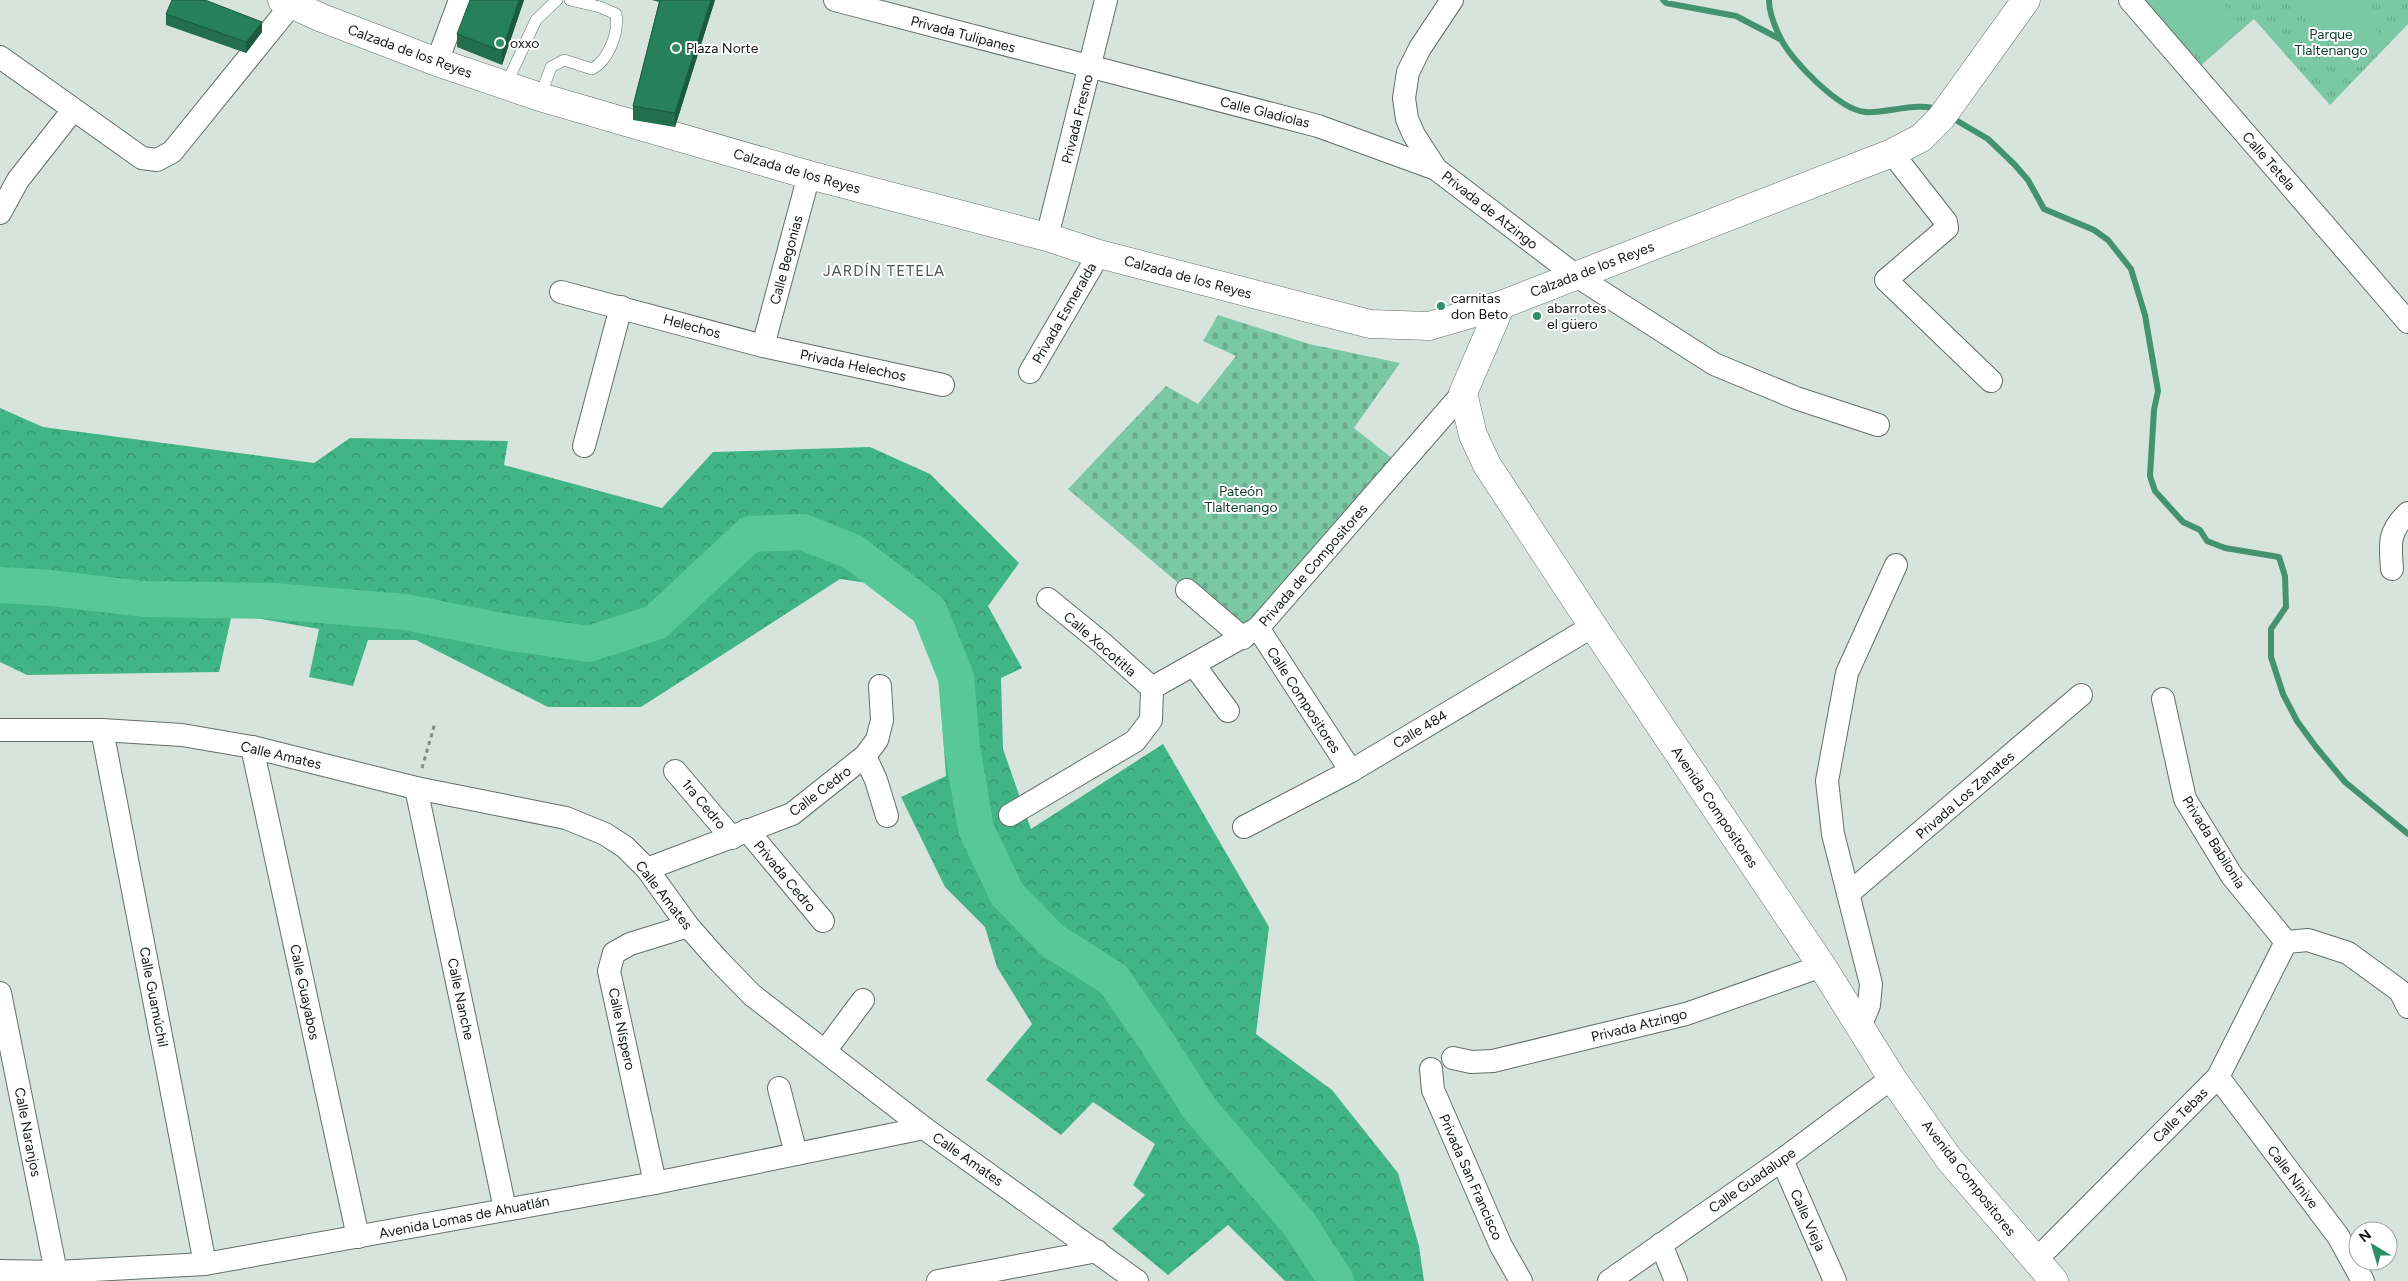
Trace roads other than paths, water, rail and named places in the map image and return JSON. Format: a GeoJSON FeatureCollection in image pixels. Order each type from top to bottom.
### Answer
{"type":"FeatureCollection","features":[{"type":"Feature","properties":{"kind":"street"},"geometry":{"type":"LineString","coordinates":[[437,62],[460,0]]}},
{"type":"Feature","properties":{"kind":"street","name":"Privada Tulipanes"},"geometry":{"type":"LineString","coordinates":[[835,0],[1090,68]]}},
{"type":"Feature","properties":{"kind":"street","name":"Privada Fresno"},"geometry":{"type":"LineString","coordinates":[[1046,237],[1106,0]]}},
{"type":"Feature","properties":{"kind":"street","name":"Privada de Atzingo"},"geometry":{"type":"LineString","coordinates":[[1452,0],[1420,48],[1408,72],[1404,98],[1408,119],[1414,135],[1436,169],[1581,279],[1714,364],[1796,398],[1878,425]]}},
{"type":"Feature","properties":{"kind":"street","name":"Calzada de los Reyes"},"geometry":{"type":"LineString","coordinates":[[287,2],[322,18],[506,86],[809,175],[1046,237],[1099,254],[1370,324],[1429,326],[1581,279],[1903,148],[1941,118],[1963,91],[2026,0]]}},
{"type":"Feature","properties":{"kind":"street","name":"Calle Tetela"},"geometry":{"type":"LineString","coordinates":[[2130,0],[2408,322]]}},
{"type":"Feature","properties":{"kind":"street"},"geometry":{"type":"LineString","coordinates":[[0,57],[142,158],[157,160],[172,152],[287,2]]}},
{"type":"Feature","properties":{"kind":"street","name":"Calle Gladiolas"},"geometry":{"type":"LineString","coordinates":[[1090,68],[1318,126],[1436,169]]}},
{"type":"Feature","properties":{"kind":"street"},"geometry":{"type":"LineString","coordinates":[[0,213],[18,180],[73,110]]}},
{"type":"Feature","properties":{"kind":"street"},"geometry":{"type":"LineString","coordinates":[[1903,148],[1946,222],[1947,228],[1886,280],[1991,381]]}},
{"type":"Feature","properties":{"kind":"street","name":"Calle Begonias"},"geometry":{"type":"LineString","coordinates":[[763,346],[809,175]]}},
{"type":"Feature","properties":{"kind":"street","name":"Privada Esmeralda"},"geometry":{"type":"LineString","coordinates":[[1030,372],[1099,254]]}},
{"type":"Feature","properties":{"kind":"street","name":"Helechos"},"geometry":{"type":"LineString","coordinates":[[561,292],[763,346]]}},
{"type":"Feature","properties":{"kind":"street"},"geometry":{"type":"LineString","coordinates":[[1463,393],[1501,305]]}},
{"type":"Feature","properties":{"kind":"street"},"geometry":{"type":"LineString","coordinates":[[584,446],[621,307]]}},
{"type":"Feature","properties":{"kind":"street"},"geometry":{"type":"LineString","coordinates":[[1429,326],[1457,333],[1471,347],[1476,362]]}},
{"type":"Feature","properties":{"kind":"street","name":"Privada Helechos"},"geometry":{"type":"LineString","coordinates":[[763,346],[944,386]]}},
{"type":"Feature","properties":{"kind":"street","name":"Avenida Compositores"},"geometry":{"type":"LineString","coordinates":[[1463,393],[1473,435],[1487,464],[1593,626],[1861,1025],[1892,1078],[1949,1159],[2054,1281]]}},
{"type":"Feature","properties":{"kind":"street","name":"Privada de Compositores"},"geometry":{"type":"LineString","coordinates":[[1152,688],[1250,633],[1463,393]]}},
{"type":"Feature","properties":{"kind":"street"},"geometry":{"type":"LineString","coordinates":[[2392,569],[2389,538],[2400,520],[2408,512]]}},
{"type":"Feature","properties":{"kind":"street"},"geometry":{"type":"LineString","coordinates":[[1861,1025],[1869,1005],[1871,984],[1834,834],[1827,781],[1847,673],[1896,565]]}},
{"type":"Feature","properties":{"kind":"street","name":"Calle Compositores"},"geometry":{"type":"LineString","coordinates":[[1187,590],[1250,633],[1351,771]]}},
{"type":"Feature","properties":{"kind":"street","name":"Calle Xocotitla"},"geometry":{"type":"LineString","coordinates":[[1048,599],[1102,643],[1152,688]]}},
{"type":"Feature","properties":{"kind":"street","name":"Calle 484"},"geometry":{"type":"LineString","coordinates":[[1244,827],[1351,771],[1593,626]]}},
{"type":"Feature","properties":{"kind":"street"},"geometry":{"type":"LineString","coordinates":[[1194,665],[1228,711]]}},
{"type":"Feature","properties":{"kind":"street","name":"Calle Cedro"},"geometry":{"type":"LineString","coordinates":[[647,869],[792,814],[865,756],[877,740],[882,720],[880,686]]}},
{"type":"Feature","properties":{"kind":"street"},"geometry":{"type":"LineString","coordinates":[[1010,815],[1135,741],[1151,720],[1152,688]]}},
{"type":"Feature","properties":{"kind":"street","name":"Privada Los Zanates"},"geometry":{"type":"LineString","coordinates":[[1848,894],[2081,695]]}},
{"type":"Feature","properties":{"kind":"street","name":"Privada Babilonia"},"geometry":{"type":"LineString","coordinates":[[2163,699],[2185,799],[2232,876],[2286,942]]}},
{"type":"Feature","properties":{"kind":"street","name":"Calle Amates"},"geometry":{"type":"LineString","coordinates":[[0,730],[102,730],[182,735],[252,747],[416,788],[566,818],[605,834],[626,847],[647,869],[688,926],[752,995],[924,1128],[1137,1281]]}},
{"type":"Feature","properties":{"kind":"street","name":"Calle Guamúchil"},"geometry":{"type":"LineString","coordinates":[[102,730],[205,1264]]}},
{"type":"Feature","properties":{"kind":"street","name":"Calle Guayabos"},"geometry":{"type":"LineString","coordinates":[[252,747],[358,1237]]}},
{"type":"Feature","properties":{"kind":"street"},"geometry":{"type":"LineString","coordinates":[[865,756],[876,780],[887,816]]}},
{"type":"Feature","properties":{"kind":"street","name":"1ra Cedro"},"geometry":{"type":"LineString","coordinates":[[675,771],[740,834]]}},
{"type":"Feature","properties":{"kind":"street","name":"Calle Nanche"},"geometry":{"type":"LineString","coordinates":[[416,788],[505,1209]]}},
{"type":"Feature","properties":{"kind":"street","name":"Privada Cedro"},"geometry":{"type":"LineString","coordinates":[[740,834],[823,921]]}},
{"type":"Feature","properties":{"kind":"street","name":"Calle Níspero"},"geometry":{"type":"LineString","coordinates":[[655,1183],[609,972],[614,953],[630,944],[688,926]]}},
{"type":"Feature","properties":{"kind":"street"},"geometry":{"type":"LineString","coordinates":[[2286,942],[2308,940],[2348,953],[2400,991],[2408,1008]]}},
{"type":"Feature","properties":{"kind":"street","name":"Calle Tebas"},"geometry":{"type":"LineString","coordinates":[[2035,1261],[2218,1077],[2286,942]]}},
{"type":"Feature","properties":{"kind":"street","name":"Privada Atzingo"},"geometry":{"type":"LineString","coordinates":[[1453,1058],[1471,1062],[1493,1061],[1686,1014],[1822,966]]}},
{"type":"Feature","properties":{"kind":"street","name":"Calle Naranjos"},"geometry":{"type":"LineString","coordinates":[[0,993],[56,1272]]}},
{"type":"Feature","properties":{"kind":"street"},"geometry":{"type":"LineString","coordinates":[[825,1051],[863,1000]]}},
{"type":"Feature","properties":{"kind":"street","name":"Privada San Francisco"},"geometry":{"type":"LineString","coordinates":[[1430,1069],[1433,1090],[1501,1246],[1521,1281]]}},
{"type":"Feature","properties":{"kind":"street","name":"Calle Nínive"},"geometry":{"type":"LineString","coordinates":[[2218,1077],[2338,1236],[2363,1281]]}},
{"type":"Feature","properties":{"kind":"street","name":"Calle Guadalupe"},"geometry":{"type":"LineString","coordinates":[[1609,1281],[1782,1160],[1892,1078]]}},
{"type":"Feature","properties":{"kind":"street"},"geometry":{"type":"LineString","coordinates":[[779,1088],[796,1154]]}},
{"type":"Feature","properties":{"kind":"street","name":"Avenida Lomas de Ahuatlán"},"geometry":{"type":"LineString","coordinates":[[0,1271],[56,1272],[205,1264],[655,1183],[924,1128]]}},
{"type":"Feature","properties":{"kind":"street","name":"Calle Vieja"},"geometry":{"type":"LineString","coordinates":[[1782,1160],[1835,1281]]}},
{"type":"Feature","properties":{"kind":"street"},"geometry":{"type":"LineString","coordinates":[[1661,1244],[1676,1281]]}},
{"type":"Feature","properties":{"kind":"street"},"geometry":{"type":"LineString","coordinates":[[938,1281],[1097,1251]]}},
{"type":"Feature","properties":{"kind":"lane"},"geometry":{"type":"LineString","coordinates":[[506,86],[536,20],[557,0]]}},
{"type":"Feature","properties":{"kind":"lane"},"geometry":{"type":"LineString","coordinates":[[540,97],[551,66],[564,60],[592,69],[604,59],[614,38],[618,24],[616,14],[600,7],[570,0]]}},
{"type":"Feature","properties":{"kind":"waterway"},"geometry":{"type":"LineString","coordinates":[[1663,0],[1666,3],[1736,16],[1780,39]]}},
{"type":"Feature","properties":{"kind":"waterway"},"geometry":{"type":"LineString","coordinates":[[1769,0],[1774,24],[1785,47],[1817,82],[1843,103],[1865,112],[1912,107],[1938,110]]}},
{"type":"Feature","properties":{"kind":"waterway"},"geometry":{"type":"LineString","coordinates":[[1949,116],[1988,139],[2014,164],[2028,180],[2044,209],[2094,230],[2108,240],[2131,269],[2145,315],[2158,391],[2154,410],[2150,476],[2155,491],[2183,522],[2200,530],[2207,541],[2225,548],[2279,557],[2285,576],[2286,607],[2271,629],[2271,657],[2283,694],[2297,721],[2345,782],[2408,834]]}},
{"type":"Feature","properties":{"kind":"waterway"},"geometry":{"type":"LineString","coordinates":[[0,585],[51,588],[143,599],[273,601],[405,612],[511,633],[589,644],[656,622],[750,534],[803,532],[853,552],[929,610],[956,677],[962,747],[976,829],[1007,894],[1053,941],[1113,979],[1157,1042],[1199,1108],[1300,1225],[1336,1281]]}},
{"type":"Feature","properties":{"kind":"place","name":"oxxo"},"geometry":{"type":"Point","coordinates":[500,43]}},
{"type":"Feature","properties":{"kind":"place","name":"Plaza Norte"},"geometry":{"type":"Point","coordinates":[676,48]}},
{"type":"Feature","properties":{"kind":"place","name":"carnitas don Beto"},"geometry":{"type":"Point","coordinates":[1441,306]}},
{"type":"Feature","properties":{"kind":"place","name":"abarrotes el güero"},"geometry":{"type":"Point","coordinates":[1537,316]}},
{"type":"Feature","properties":{"kind":"district","name":"JARDÍN TETELA"},"geometry":{"type":"Point","coordinates":[884,271]}},
{"type":"Feature","properties":{"kind":"park label","name":"Parque Tlaltenango"},"geometry":{"type":"Point","coordinates":[2331,42]}},
{"type":"Feature","properties":{"kind":"park label","name":"Pateón Tlaltenango"},"geometry":{"type":"Point","coordinates":[1241,500]}}]}
